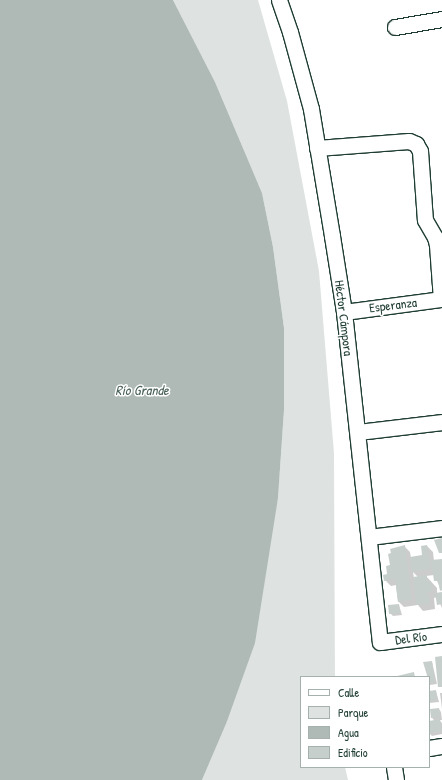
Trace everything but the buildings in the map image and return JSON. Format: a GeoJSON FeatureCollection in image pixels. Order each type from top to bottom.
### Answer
{"type":"FeatureCollection","features":[{"type":"Feature","properties":{"kind":"street","name":"Héctor Cámpora"},"geometry":{"type":"LineString","coordinates":[[279,0],[301,70],[317,148],[344,312],[380,642]]}},
{"type":"Feature","properties":{"kind":"street"},"geometry":{"type":"LineString","coordinates":[[395,26],[442,19]]}},
{"type":"Feature","properties":{"kind":"street"},"geometry":{"type":"LineString","coordinates":[[317,148],[409,141],[416,144],[420,151],[424,220],[435,237],[437,245],[442,299]]}},
{"type":"Feature","properties":{"kind":"street","name":"Esperanza"},"geometry":{"type":"LineString","coordinates":[[344,312],[442,299]]}},
{"type":"Feature","properties":{"kind":"street"},"geometry":{"type":"LineString","coordinates":[[358,432],[442,422]]}},
{"type":"Feature","properties":{"kind":"street"},"geometry":{"type":"LineString","coordinates":[[369,537],[442,528]]}},
{"type":"Feature","properties":{"kind":"street","name":"Del Río"},"geometry":{"type":"LineString","coordinates":[[380,642],[442,634]]}},
{"type":"Feature","properties":{"kind":"street"},"geometry":{"type":"LineString","coordinates":[[430,748],[442,746]]}},
{"type":"Feature","properties":{"kind":"street"},"geometry":{"type":"LineString","coordinates":[[394,768],[396,780]]}},
{"type":"Feature","properties":{"kind":"green space"},"geometry":{"type":"Polygon","coordinates":[[[173,0],[258,0],[287,101],[319,271],[334,453],[335,676],[300,676],[300,768],[345,768],[348,780],[202,780],[226,724],[278,498],[284,410],[284,328],[273,247],[262,193],[215,82],[173,0]]]}},
{"type":"Feature","properties":{"kind":"water","name":"Río Grande"},"geometry":{"type":"Polygon","coordinates":[[[0,0],[173,0],[215,82],[262,193],[273,247],[284,328],[284,410],[278,498],[255,643],[226,724],[202,780],[0,780],[0,0]]]}}]}
